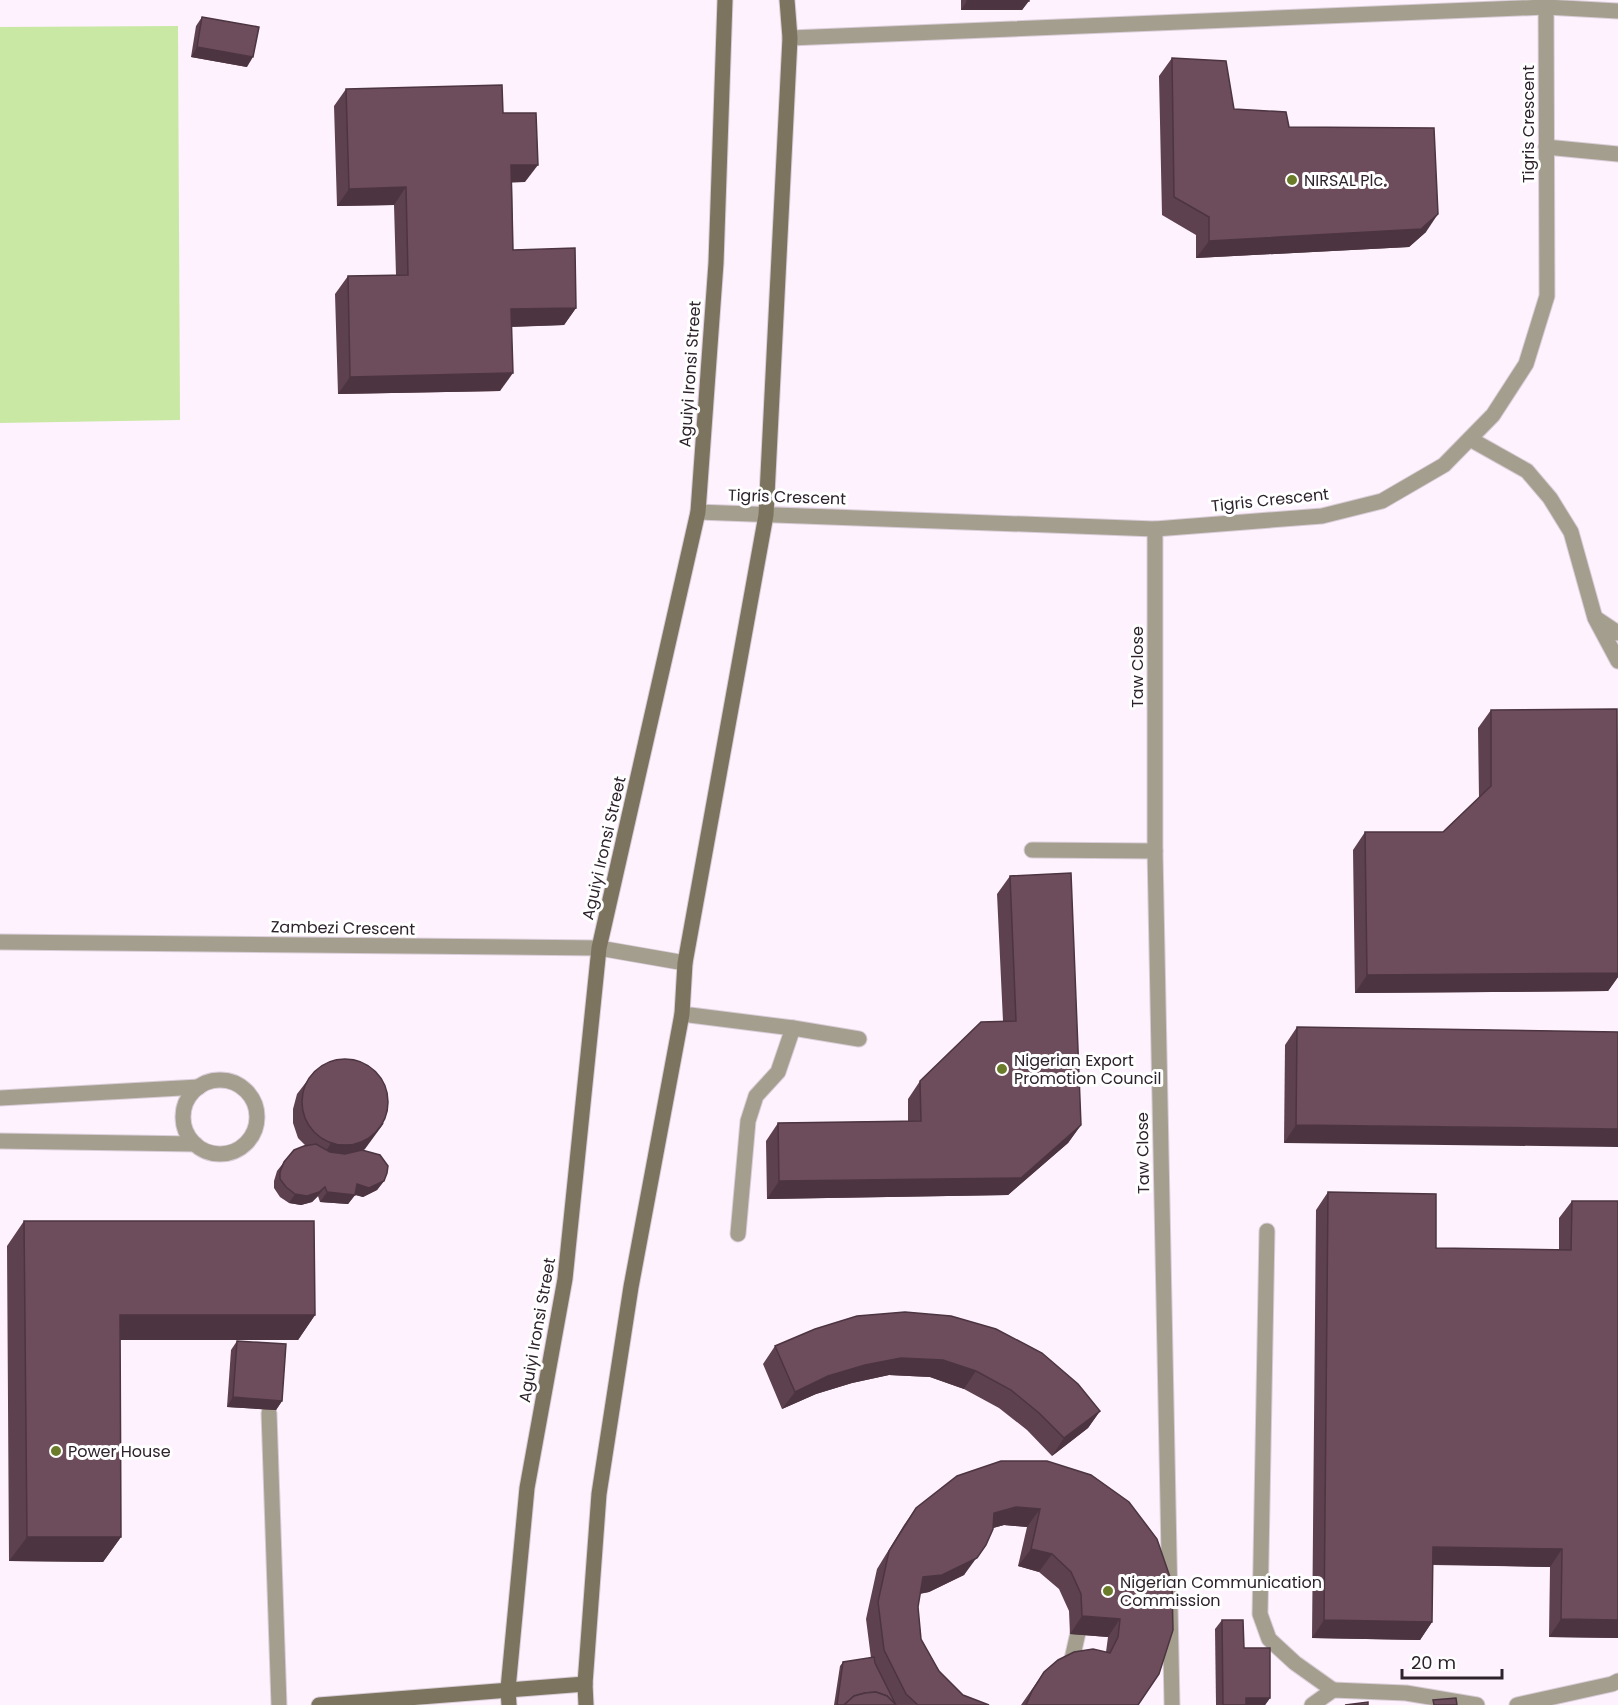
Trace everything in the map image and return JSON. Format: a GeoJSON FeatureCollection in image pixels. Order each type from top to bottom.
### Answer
{"type":"FeatureCollection","features":[{"type":"Feature","properties":{"kind":"main road","name":"Aguiyi Ironsi Street"},"geometry":{"type":"LineString","coordinates":[[509,1705],[508,1689],[528,1488],[565,1279],[599,948],[698,512],[716,263],[725,0]]}},
{"type":"Feature","properties":{"kind":"main road"},"geometry":{"type":"LineString","coordinates":[[586,1705],[585,1684],[599,1494],[631,1287],[682,1014],[685,963],[766,515],[790,38],[787,0]]}},
{"type":"Feature","properties":{"kind":"main road"},"geometry":{"type":"LineString","coordinates":[[319,1705],[585,1684]]}},
{"type":"Feature","properties":{"kind":"street","name":"Tigris Crescent"},"geometry":{"type":"LineString","coordinates":[[698,512],[1155,529],[1322,516],[1382,501],[1444,465],[1493,415],[1526,364],[1547,296],[1546,4]]}},
{"type":"Feature","properties":{"kind":"street"},"geometry":{"type":"LineString","coordinates":[[790,38],[1546,4],[1618,11]]}},
{"type":"Feature","properties":{"kind":"street"},"geometry":{"type":"LineString","coordinates":[[1546,147],[1618,154]]}},
{"type":"Feature","properties":{"kind":"street"},"geometry":{"type":"LineString","coordinates":[[1470,439],[1527,471],[1550,498],[1571,532],[1595,618],[1618,661]]}},
{"type":"Feature","properties":{"kind":"street","name":"Taw Close"},"geometry":{"type":"LineString","coordinates":[[1155,529],[1155,851],[1172,1705]]}},
{"type":"Feature","properties":{"kind":"street"},"geometry":{"type":"LineString","coordinates":[[1595,618],[1618,633]]}},
{"type":"Feature","properties":{"kind":"street"},"geometry":{"type":"LineString","coordinates":[[1032,850],[1155,851]]}},
{"type":"Feature","properties":{"kind":"street","name":"Zambezi Crescent"},"geometry":{"type":"LineString","coordinates":[[0,942],[599,948],[685,963]]}},
{"type":"Feature","properties":{"kind":"street"},"geometry":{"type":"LineString","coordinates":[[682,1014],[859,1039]]}},
{"type":"Feature","properties":{"kind":"street"},"geometry":{"type":"LineString","coordinates":[[738,1234],[748,1121],[756,1096],[778,1072],[793,1028]]}},
{"type":"Feature","properties":{"kind":"street"},"geometry":{"type":"LineString","coordinates":[[223,1079],[247,1090],[258,1113],[257,1126],[251,1138],[231,1153],[218,1154],[206,1151],[195,1144],[187,1133],[183,1120],[184,1108],[189,1095],[199,1086],[223,1079]]}},
{"type":"Feature","properties":{"kind":"street"},"geometry":{"type":"LineString","coordinates":[[0,1098],[199,1086]]}},
{"type":"Feature","properties":{"kind":"street"},"geometry":{"type":"LineString","coordinates":[[0,1140],[195,1144]]}},
{"type":"Feature","properties":{"kind":"street"},"geometry":{"type":"LineString","coordinates":[[1267,1231],[1260,1614],[1269,1640],[1295,1663],[1333,1690],[1406,1693],[1477,1705]]}},
{"type":"Feature","properties":{"kind":"street"},"geometry":{"type":"LineString","coordinates":[[269,1413],[279,1705]]}},
{"type":"Feature","properties":{"kind":"street"},"geometry":{"type":"LineString","coordinates":[[1050,1705],[1070,1668],[1083,1602]]}},
{"type":"Feature","properties":{"kind":"street"},"geometry":{"type":"LineString","coordinates":[[1517,1705],[1618,1681]]}},
{"type":"Feature","properties":{"kind":"street"},"geometry":{"type":"LineString","coordinates":[[1312,1705],[1333,1690]]}},
{"type":"Feature","properties":{"kind":"green space"},"geometry":{"type":"Polygon","coordinates":[[[178,26],[180,420],[0,423],[0,27],[178,26]]]}},
{"type":"Feature","properties":{"kind":"building"},"geometry":{"type":"Polygon","coordinates":[[[1029,0],[1029,1],[967,1],[1029,0]]]}},
{"type":"Feature","properties":{"kind":"building"},"geometry":{"type":"Polygon","coordinates":[[[202,17],[259,27],[253,57],[197,47],[202,17]]]}},
{"type":"Feature","properties":{"kind":"building","name":"NIRSAL Plc."},"geometry":{"type":"Polygon","coordinates":[[[1172,58],[1226,61],[1234,109],[1286,112],[1289,127],[1434,128],[1438,214],[1421,229],[1209,241],[1209,217],[1174,197],[1172,58]]]}},
{"type":"Feature","properties":{"kind":"building"},"geometry":{"type":"Polygon","coordinates":[[[502,85],[503,113],[536,113],[538,165],[511,165],[513,250],[575,248],[576,308],[511,309],[513,373],[350,377],[348,276],[408,275],[406,187],[349,189],[346,89],[502,85]]]}},
{"type":"Feature","properties":{"kind":"building"},"geometry":{"type":"Polygon","coordinates":[[[1617,709],[1618,973],[1367,975],[1365,832],[1443,832],[1491,786],[1491,710],[1617,709]]]}},
{"type":"Feature","properties":{"kind":"building","name":"Nigerian Export Promotion Council"},"geometry":{"type":"Polygon","coordinates":[[[1071,873],[1081,1125],[1021,1178],[779,1181],[778,1123],[921,1121],[920,1081],[981,1022],[1016,1021],[1010,876],[1071,873]]]}},
{"type":"Feature","properties":{"kind":"building"},"geometry":{"type":"Polygon","coordinates":[[[1297,1027],[1618,1032],[1618,1129],[1296,1125],[1297,1027]]]}},
{"type":"Feature","properties":{"kind":"building"},"geometry":{"type":"Polygon","coordinates":[[[345,1059],[362,1062],[376,1071],[385,1085],[388,1102],[385,1119],[376,1133],[362,1142],[345,1145],[328,1142],[314,1133],[305,1119],[302,1102],[305,1085],[314,1071],[328,1062],[345,1059]]]}},
{"type":"Feature","properties":{"kind":"building"},"geometry":{"type":"Polygon","coordinates":[[[316,1144],[330,1152],[345,1154],[362,1150],[380,1155],[388,1166],[384,1181],[369,1188],[357,1184],[355,1195],[327,1192],[325,1187],[307,1196],[295,1194],[280,1179],[284,1162],[294,1150],[316,1144]]]}},
{"type":"Feature","properties":{"kind":"building"},"geometry":{"type":"Polygon","coordinates":[[[1328,1192],[1436,1194],[1436,1248],[1571,1250],[1572,1201],[1618,1201],[1618,1620],[1561,1619],[1562,1549],[1433,1547],[1432,1622],[1324,1620],[1328,1192]]]}},
{"type":"Feature","properties":{"kind":"building","name":"Power House"},"geometry":{"type":"Polygon","coordinates":[[[24,1221],[314,1221],[315,1315],[120,1315],[121,1537],[27,1537],[24,1221]]]}},
{"type":"Feature","properties":{"kind":"building"},"geometry":{"type":"Polygon","coordinates":[[[905,1312],[951,1316],[996,1329],[1042,1353],[1078,1384],[1100,1411],[1064,1438],[1011,1390],[976,1371],[943,1360],[901,1358],[865,1365],[828,1376],[795,1392],[775,1346],[815,1329],[857,1316],[905,1312]]]}},
{"type":"Feature","properties":{"kind":"building"},"geometry":{"type":"Polygon","coordinates":[[[237,1341],[286,1344],[282,1401],[233,1397],[237,1341]]]}},
{"type":"Feature","properties":{"kind":"building","name":"Nigerian Communication Commission"},"geometry":{"type":"Polygon","coordinates":[[[1001,1461],[1047,1461],[1091,1475],[1129,1502],[1157,1539],[1172,1583],[1173,1630],[1159,1674],[1138,1705],[1026,1705],[1044,1672],[1058,1660],[1074,1652],[1093,1649],[1110,1653],[1118,1637],[1120,1619],[1082,1616],[1081,1594],[1071,1572],[1052,1554],[1031,1549],[1040,1509],[1016,1507],[994,1513],[993,1529],[977,1558],[942,1575],[923,1577],[918,1607],[921,1639],[939,1671],[963,1695],[989,1705],[918,1705],[906,1694],[884,1650],[878,1602],[889,1551],[916,1508],[957,1476],[1001,1461]]]}},
{"type":"Feature","properties":{"kind":"building"},"geometry":{"type":"Polygon","coordinates":[[[1222,1620],[1243,1620],[1244,1648],[1270,1648],[1270,1698],[1246,1698],[1246,1705],[1223,1705],[1222,1620]]]}},
{"type":"Feature","properties":{"kind":"building"},"geometry":{"type":"Polygon","coordinates":[[[874,1657],[896,1705],[887,1696],[876,1692],[854,1696],[844,1705],[837,1705],[843,1662],[874,1657]]]}},
{"type":"Feature","properties":{"kind":"building"},"geometry":{"type":"Polygon","coordinates":[[[876,1692],[887,1696],[896,1705],[844,1705],[854,1696],[876,1692]]]}},
{"type":"Feature","properties":{"kind":"building"},"geometry":{"type":"Polygon","coordinates":[[[1456,1698],[1457,1705],[1434,1705],[1433,1700],[1456,1698]]]}},
{"type":"Feature","properties":{"kind":"building"},"geometry":{"type":"Polygon","coordinates":[[[1368,1702],[1368,1705],[1345,1705],[1368,1702]]]}},
{"type":"Feature","properties":{"kind":"place","name":"NIRSAL Plc."},"geometry":{"type":"Point","coordinates":[1292,180]}},
{"type":"Feature","properties":{"kind":"place","name":"Nigerian Export Promotion Council"},"geometry":{"type":"Point","coordinates":[1002,1069]}},
{"type":"Feature","properties":{"kind":"place","name":"Power House"},"geometry":{"type":"Point","coordinates":[56,1451]}},
{"type":"Feature","properties":{"kind":"place","name":"Nigerian Communication Commission"},"geometry":{"type":"Point","coordinates":[1108,1591]}}]}
